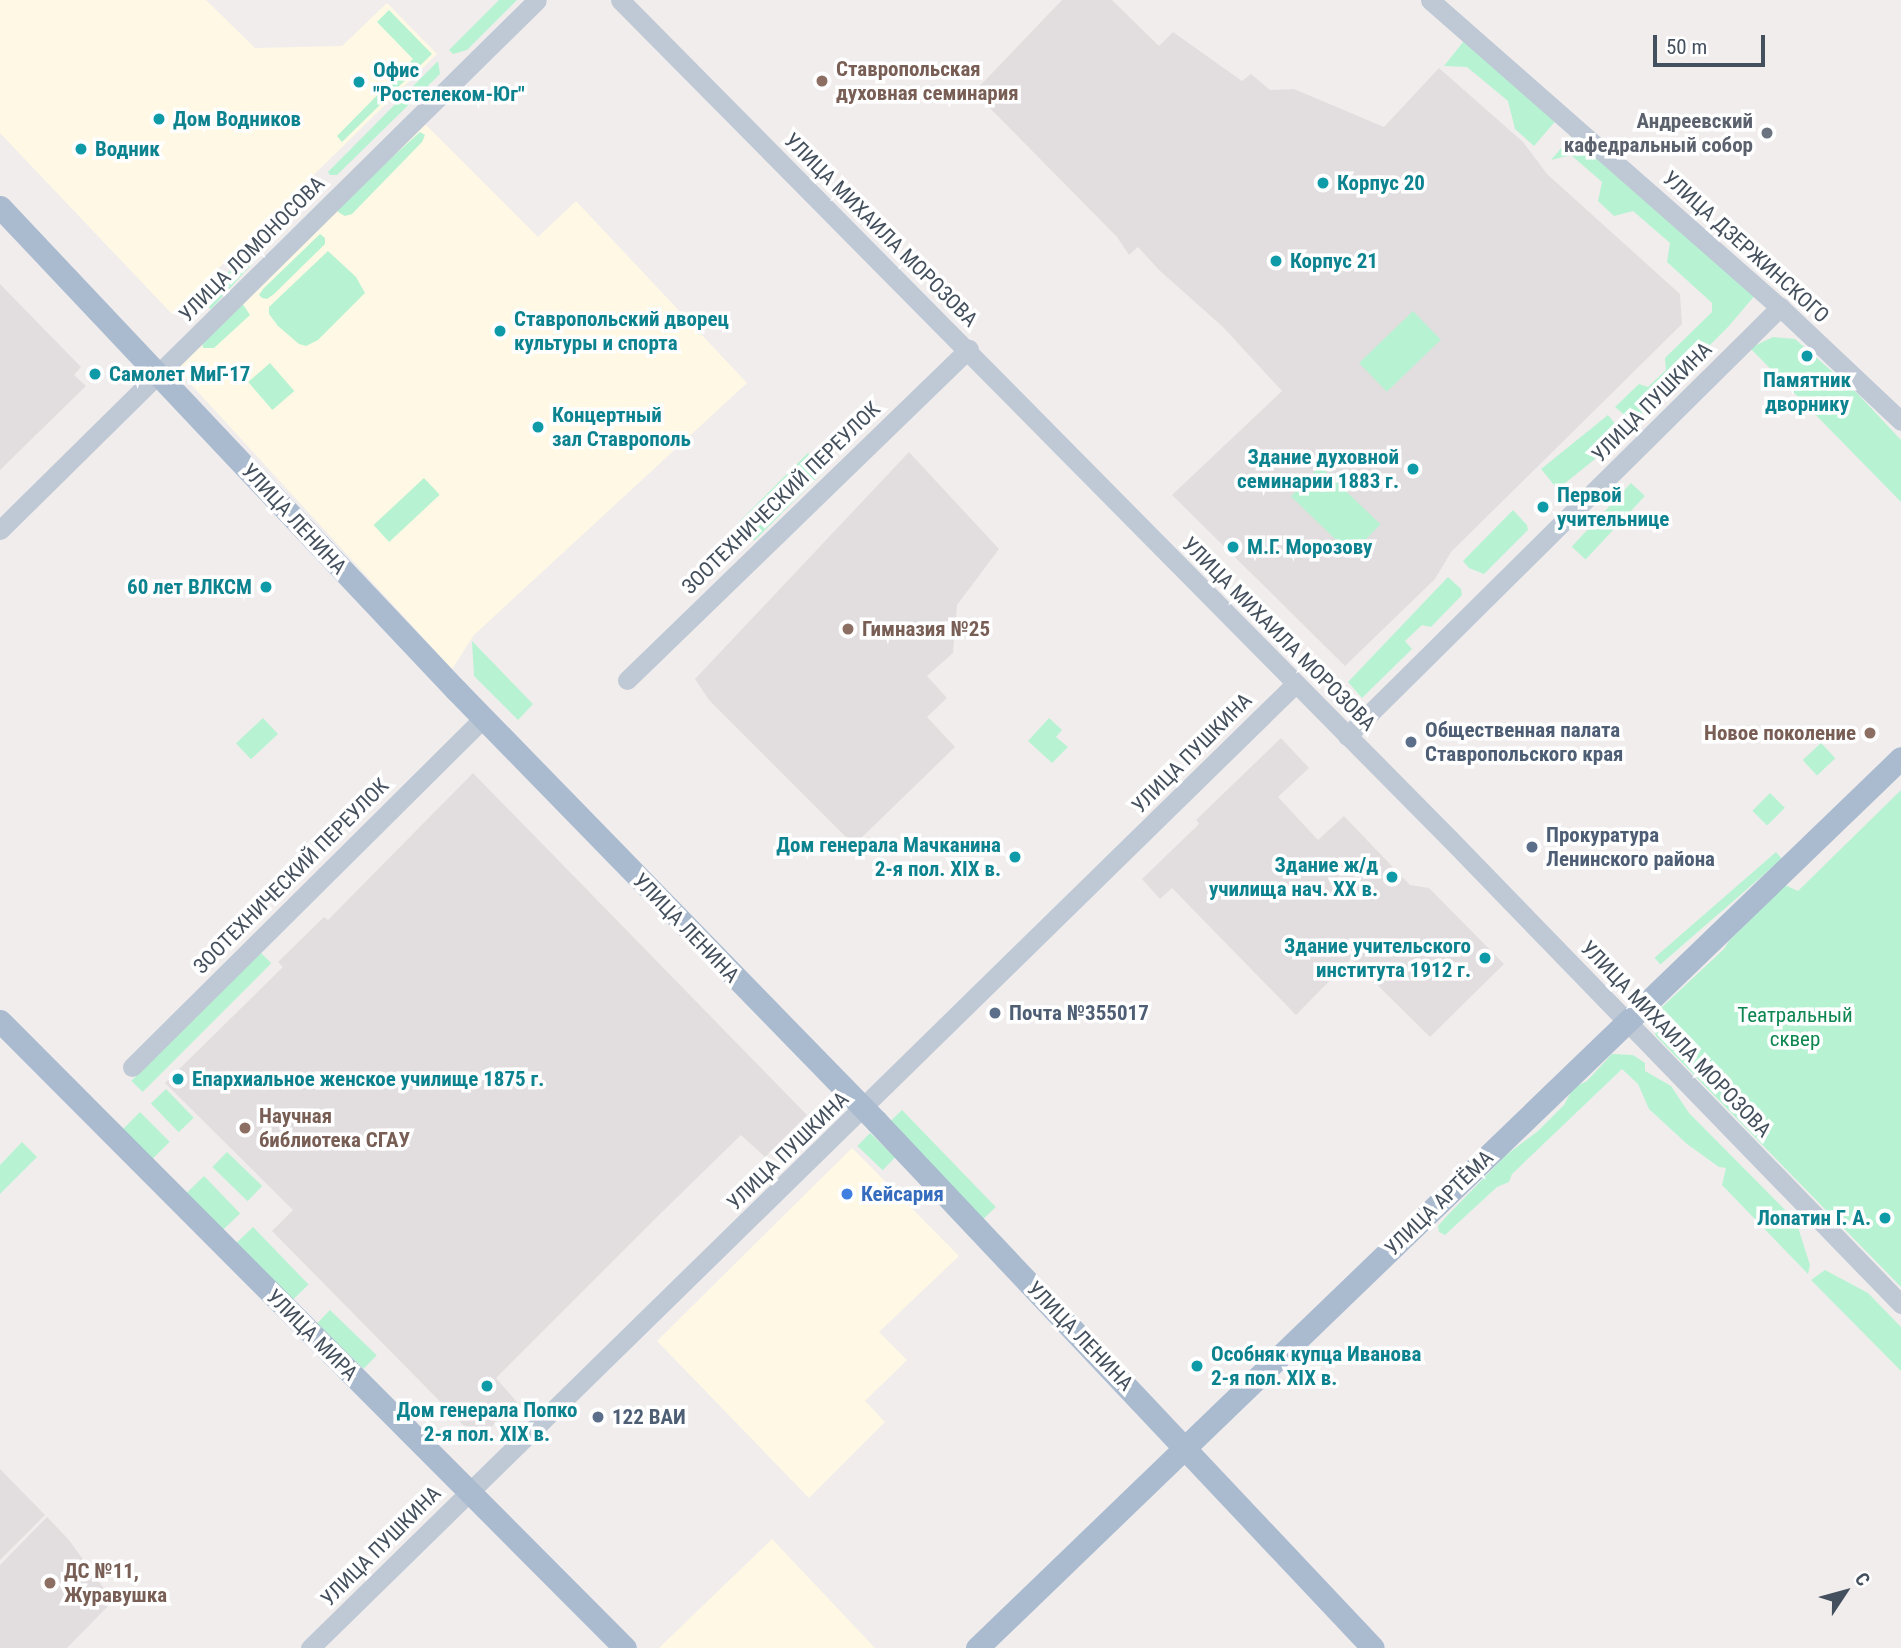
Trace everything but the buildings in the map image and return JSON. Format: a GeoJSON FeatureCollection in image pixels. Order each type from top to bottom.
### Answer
{"type":"FeatureCollection","features":[{"type":"Feature","properties":{"kind":"main road","name":"УЛИЦА ЛЕНИНА"},"geometry":{"type":"LineString","coordinates":[[0,207],[483,718],[864,1109],[1373,1648]]}},
{"type":"Feature","properties":{"kind":"main road","name":"УЛИЦА АРТЁМА"},"geometry":{"type":"LineString","coordinates":[[977,1648],[1901,758]]}},
{"type":"Feature","properties":{"kind":"main road","name":"УЛИЦА МИРА"},"geometry":{"type":"LineString","coordinates":[[0,1021],[625,1648]]}},
{"type":"Feature","properties":{"kind":"street","name":"УЛИЦА ЛОМОНОСОВА"},"geometry":{"type":"LineString","coordinates":[[0,530],[537,0]]}},
{"type":"Feature","properties":{"kind":"street","name":"УЛИЦА МИХАИЛА МОРОЗОВА"},"geometry":{"type":"LineString","coordinates":[[620,0],[969,349],[1901,1304]]}},
{"type":"Feature","properties":{"kind":"street","name":"УЛИЦА ДЗЕРЖИНСКОГО"},"geometry":{"type":"LineString","coordinates":[[1430,0],[1780,307],[1901,421]]}},
{"type":"Feature","properties":{"kind":"street","name":"УЛИЦА ПУШКИНА"},"geometry":{"type":"LineString","coordinates":[[1347,736],[1780,307]]}},
{"type":"Feature","properties":{"kind":"street","name":"ЗООТЕХНИЧЕСКИЙ ПЕРЕУЛОК"},"geometry":{"type":"LineString","coordinates":[[627,680],[969,349]]}},
{"type":"Feature","properties":{"kind":"street","name":"УЛИЦА ПУШКИНА"},"geometry":{"type":"LineString","coordinates":[[310,1648],[864,1109],[1295,684]]}},
{"type":"Feature","properties":{"kind":"street","name":"ЗООТЕХНИЧЕСКИЙ ПЕРЕУЛОК"},"geometry":{"type":"LineString","coordinates":[[132,1067],[483,718]]}},
{"type":"Feature","properties":{"kind":"shaded area"},"geometry":{"type":"Polygon","coordinates":[[[0,0],[206,0],[255,48],[342,46],[387,3],[437,54],[172,314],[0,133],[0,0]]]}},
{"type":"Feature","properties":{"kind":"shaded area"},"geometry":{"type":"Polygon","coordinates":[[[1062,0],[1112,0],[1159,46],[1173,32],[1242,81],[1251,74],[1270,90],[1294,89],[1384,127],[1439,68],[1523,142],[1547,174],[1680,294],[1682,324],[1451,552],[1435,579],[1345,666],[1172,495],[1282,391],[1223,327],[1159,270],[1138,247],[1129,255],[1117,237],[974,92],[1062,0]]]}},
{"type":"Feature","properties":{"kind":"shaded area"},"geometry":{"type":"Polygon","coordinates":[[[421,120],[538,237],[576,201],[747,383],[474,635],[452,669],[176,368],[421,120]]]}},
{"type":"Feature","properties":{"kind":"shaded area"},"geometry":{"type":"Polygon","coordinates":[[[0,284],[81,367],[74,375],[86,386],[0,470],[0,284]]]}},
{"type":"Feature","properties":{"kind":"shaded area","name":"Гимназия №25"},"geometry":{"type":"Polygon","coordinates":[[[909,452],[999,549],[957,605],[953,653],[927,676],[947,698],[927,717],[955,747],[854,845],[709,700],[695,679],[909,452]]]}},
{"type":"Feature","properties":{"kind":"shaded area"},"geometry":{"type":"Polygon","coordinates":[[[1281,738],[1309,768],[1278,797],[1318,840],[1344,816],[1410,885],[1429,888],[1504,964],[1430,1037],[1351,959],[1296,1015],[1172,888],[1160,899],[1142,879],[1199,824],[1196,820],[1281,738]]]}},
{"type":"Feature","properties":{"kind":"shaded area"},"geometry":{"type":"Polygon","coordinates":[[[473,773],[807,1115],[765,1157],[741,1135],[659,1215],[496,1378],[517,1402],[478,1440],[272,1231],[293,1210],[165,1083],[283,967],[278,962],[324,917],[328,920],[473,773]]]}},
{"type":"Feature","properties":{"kind":"shaded area"},"geometry":{"type":"Polygon","coordinates":[[[852,1148],[959,1256],[879,1332],[907,1360],[865,1401],[885,1422],[809,1498],[657,1341],[852,1148]]]}},
{"type":"Feature","properties":{"kind":"shaded area"},"geometry":{"type":"Polygon","coordinates":[[[0,1469],[45,1515],[0,1560],[0,1469]]]}},
{"type":"Feature","properties":{"kind":"shaded area","name":"ДС №11, Журавушка"},"geometry":{"type":"Polygon","coordinates":[[[47,1517],[69,1540],[113,1601],[67,1648],[0,1648],[0,1565],[47,1517]]]}},
{"type":"Feature","properties":{"kind":"shaded area"},"geometry":{"type":"Polygon","coordinates":[[[772,1539],[875,1648],[659,1648],[772,1539]]]}},
{"type":"Feature","properties":{"kind":"green space"},"geometry":{"type":"Polygon","coordinates":[[[499,0],[517,0],[467,50],[453,54],[449,50],[499,0]]]}},
{"type":"Feature","properties":{"kind":"green space"},"geometry":{"type":"Polygon","coordinates":[[[389,10],[432,54],[342,142],[337,136],[413,59],[377,22],[389,10]]]}},
{"type":"Feature","properties":{"kind":"green space"},"geometry":{"type":"Polygon","coordinates":[[[1467,37],[1559,117],[1534,146],[1515,129],[1508,101],[1467,67],[1444,66],[1467,37]]]}},
{"type":"Feature","properties":{"kind":"green space"},"geometry":{"type":"Polygon","coordinates":[[[438,61],[440,74],[337,175],[330,175],[328,172],[438,61]]]}},
{"type":"Feature","properties":{"kind":"green space"},"geometry":{"type":"Polygon","coordinates":[[[420,132],[425,135],[422,142],[352,214],[345,216],[338,212],[338,206],[420,132]]]}},
{"type":"Feature","properties":{"kind":"green space"},"geometry":{"type":"Polygon","coordinates":[[[1575,132],[1757,293],[1728,327],[1633,422],[1615,407],[1639,384],[1648,387],[1666,370],[1665,358],[1712,312],[1712,303],[1667,262],[1670,243],[1633,211],[1614,216],[1598,201],[1602,182],[1571,155],[1551,160],[1575,132]]]}},
{"type":"Feature","properties":{"kind":"green space"},"geometry":{"type":"Polygon","coordinates":[[[269,227],[278,235],[211,309],[202,301],[269,227]]]}},
{"type":"Feature","properties":{"kind":"green space"},"geometry":{"type":"Polygon","coordinates":[[[320,234],[325,238],[325,244],[274,294],[267,299],[262,298],[259,295],[263,289],[320,234]]]}},
{"type":"Feature","properties":{"kind":"green space"},"geometry":{"type":"Polygon","coordinates":[[[328,251],[356,277],[365,293],[318,340],[306,346],[299,344],[278,326],[269,314],[269,307],[328,251]]]}},
{"type":"Feature","properties":{"kind":"green space"},"geometry":{"type":"Polygon","coordinates":[[[242,303],[250,315],[214,348],[203,348],[202,341],[242,303]]]}},
{"type":"Feature","properties":{"kind":"green space"},"geometry":{"type":"Polygon","coordinates":[[[1413,311],[1441,340],[1387,392],[1359,363],[1413,311]]]}},
{"type":"Feature","properties":{"kind":"green space"},"geometry":{"type":"Polygon","coordinates":[[[1773,337],[1795,339],[1857,393],[1901,440],[1901,502],[1750,348],[1773,337]]]}},
{"type":"Feature","properties":{"kind":"green space"},"geometry":{"type":"Polygon","coordinates":[[[270,363],[294,391],[272,410],[248,382],[270,363]]]}},
{"type":"Feature","properties":{"kind":"green space"},"geometry":{"type":"Polygon","coordinates":[[[1608,415],[1624,435],[1558,489],[1541,469],[1608,415]]]}},
{"type":"Feature","properties":{"kind":"green space"},"geometry":{"type":"Polygon","coordinates":[[[808,453],[825,470],[754,541],[737,524],[808,453]]]}},
{"type":"Feature","properties":{"kind":"green space"},"geometry":{"type":"Polygon","coordinates":[[[1320,466],[1380,524],[1351,555],[1291,496],[1320,466]]]}},
{"type":"Feature","properties":{"kind":"green space"},"geometry":{"type":"Polygon","coordinates":[[[424,478],[440,495],[389,542],[374,525],[424,478]]]}},
{"type":"Feature","properties":{"kind":"green space"},"geometry":{"type":"Polygon","coordinates":[[[1631,483],[1645,496],[1586,560],[1572,547],[1631,483]]]}},
{"type":"Feature","properties":{"kind":"green space"},"geometry":{"type":"Polygon","coordinates":[[[1513,510],[1527,525],[1528,530],[1484,574],[1469,568],[1463,561],[1513,510]]]}},
{"type":"Feature","properties":{"kind":"green space"},"geometry":{"type":"Polygon","coordinates":[[[1448,577],[1461,589],[1462,595],[1431,627],[1422,625],[1405,641],[1412,649],[1362,698],[1348,682],[1448,577]]]}},
{"type":"Feature","properties":{"kind":"green space"},"geometry":{"type":"Polygon","coordinates":[[[472,641],[533,704],[518,720],[474,676],[472,641]]]}},
{"type":"Feature","properties":{"kind":"green space"},"geometry":{"type":"Polygon","coordinates":[[[263,718],[278,734],[251,759],[236,743],[263,718]]]}},
{"type":"Feature","properties":{"kind":"green space"},"geometry":{"type":"Polygon","coordinates":[[[1049,718],[1062,730],[1056,737],[1068,747],[1052,763],[1028,741],[1049,718]]]}},
{"type":"Feature","properties":{"kind":"green space"},"geometry":{"type":"Polygon","coordinates":[[[1821,743],[1835,758],[1817,775],[1803,760],[1821,743]]]}},
{"type":"Feature","properties":{"kind":"green space","name":"Театральный сквер"},"geometry":{"type":"Polygon","coordinates":[[[1901,790],[1901,1287],[1656,1036],[1651,1024],[1662,1007],[1724,949],[1785,885],[1798,891],[1901,790]]]}},
{"type":"Feature","properties":{"kind":"green space"},"geometry":{"type":"Polygon","coordinates":[[[1770,793],[1785,808],[1767,826],[1752,811],[1770,793]]]}},
{"type":"Feature","properties":{"kind":"green space"},"geometry":{"type":"Polygon","coordinates":[[[1776,852],[1782,859],[1660,964],[1654,958],[1776,852]]]}},
{"type":"Feature","properties":{"kind":"green space"},"geometry":{"type":"Polygon","coordinates":[[[260,952],[271,963],[143,1092],[131,1081],[260,952]]]}},
{"type":"Feature","properties":{"kind":"green space"},"geometry":{"type":"Polygon","coordinates":[[[1612,1054],[1633,1055],[1645,1063],[1645,1071],[1671,1086],[1689,1113],[1796,1221],[1810,1265],[1808,1274],[1722,1185],[1726,1168],[1719,1167],[1687,1144],[1649,1109],[1638,1084],[1622,1069],[1512,1174],[1509,1182],[1497,1187],[1445,1235],[1439,1232],[1438,1226],[1505,1156],[1538,1131],[1564,1105],[1573,1088],[1587,1081],[1612,1054]]]}},
{"type":"Feature","properties":{"kind":"green space"},"geometry":{"type":"Polygon","coordinates":[[[166,1089],[194,1118],[179,1132],[151,1104],[166,1089]]]}},
{"type":"Feature","properties":{"kind":"green space"},"geometry":{"type":"Polygon","coordinates":[[[902,1110],[996,1207],[983,1220],[889,1123],[902,1110]]]}},
{"type":"Feature","properties":{"kind":"green space"},"geometry":{"type":"Polygon","coordinates":[[[140,1112],[170,1142],[153,1159],[123,1129],[140,1112]]]}},
{"type":"Feature","properties":{"kind":"green space"},"geometry":{"type":"Polygon","coordinates":[[[870,1133],[895,1157],[883,1170],[857,1146],[870,1133]]]}},
{"type":"Feature","properties":{"kind":"green space"},"geometry":{"type":"Polygon","coordinates":[[[22,1142],[37,1157],[0,1194],[0,1165],[22,1142]]]}},
{"type":"Feature","properties":{"kind":"green space"},"geometry":{"type":"Polygon","coordinates":[[[227,1152],[262,1186],[248,1201],[212,1167],[227,1152]]]}},
{"type":"Feature","properties":{"kind":"green space"},"geometry":{"type":"Polygon","coordinates":[[[204,1176],[240,1213],[223,1230],[187,1193],[204,1176]]]}},
{"type":"Feature","properties":{"kind":"green space"},"geometry":{"type":"Polygon","coordinates":[[[253,1227],[309,1285],[291,1302],[235,1244],[253,1227]]]}},
{"type":"Feature","properties":{"kind":"green space"},"geometry":{"type":"Polygon","coordinates":[[[1825,1270],[1868,1293],[1901,1327],[1901,1371],[1811,1280],[1825,1270]]]}},
{"type":"Feature","properties":{"kind":"green space"},"geometry":{"type":"Polygon","coordinates":[[[330,1310],[377,1355],[364,1369],[317,1324],[330,1310]]]}},
{"type":"Feature","properties":{"kind":"place","name":"Ставропольская духовная семинария"},"geometry":{"type":"Point","coordinates":[822,81]}},
{"type":"Feature","properties":{"kind":"place","name":"Офис \"Ростелеком-Юг\""},"geometry":{"type":"Point","coordinates":[359,82]}},
{"type":"Feature","properties":{"kind":"place","name":"Дом Водников"},"geometry":{"type":"Point","coordinates":[159,119]}},
{"type":"Feature","properties":{"kind":"place","name":"Андреевский кафедральный собор"},"geometry":{"type":"Point","coordinates":[1767,133]}},
{"type":"Feature","properties":{"kind":"place","name":"Водник"},"geometry":{"type":"Point","coordinates":[81,149]}},
{"type":"Feature","properties":{"kind":"place","name":"Корпус 20"},"geometry":{"type":"Point","coordinates":[1323,183]}},
{"type":"Feature","properties":{"kind":"place","name":"Корпус 21"},"geometry":{"type":"Point","coordinates":[1276,261]}},
{"type":"Feature","properties":{"kind":"place","name":"Ставропольский дворец культуры и спорта"},"geometry":{"type":"Point","coordinates":[500,331]}},
{"type":"Feature","properties":{"kind":"place","name":"Памятник дворнику"},"geometry":{"type":"Point","coordinates":[1807,356]}},
{"type":"Feature","properties":{"kind":"place","name":"Самолет МиГ-17"},"geometry":{"type":"Point","coordinates":[95,374]}},
{"type":"Feature","properties":{"kind":"place","name":"Концертный зал Ставрополь"},"geometry":{"type":"Point","coordinates":[538,427]}},
{"type":"Feature","properties":{"kind":"place","name":"Здание духовной семинарии 1883 г."},"geometry":{"type":"Point","coordinates":[1413,469]}},
{"type":"Feature","properties":{"kind":"place","name":"Первой учительнице"},"geometry":{"type":"Point","coordinates":[1543,507]}},
{"type":"Feature","properties":{"kind":"place","name":"М.Г. Морозову"},"geometry":{"type":"Point","coordinates":[1233,547]}},
{"type":"Feature","properties":{"kind":"place","name":"60 лет ВЛКСМ"},"geometry":{"type":"Point","coordinates":[266,587]}},
{"type":"Feature","properties":{"kind":"place","name":"Гимназия №25"},"geometry":{"type":"Point","coordinates":[848,629]}},
{"type":"Feature","properties":{"kind":"place","name":"Новое поколение"},"geometry":{"type":"Point","coordinates":[1870,733]}},
{"type":"Feature","properties":{"kind":"place","name":"Общественная палата Ставропольского края"},"geometry":{"type":"Point","coordinates":[1411,742]}},
{"type":"Feature","properties":{"kind":"place","name":"Прокуратура Ленинского района"},"geometry":{"type":"Point","coordinates":[1532,847]}},
{"type":"Feature","properties":{"kind":"place","name":"Дом генерала Мачканина 2-я пол. XIX в."},"geometry":{"type":"Point","coordinates":[1015,857]}},
{"type":"Feature","properties":{"kind":"place","name":"Здание ж/д училища нач. ХХ в."},"geometry":{"type":"Point","coordinates":[1392,877]}},
{"type":"Feature","properties":{"kind":"place","name":"Здание учительского института 1912 г."},"geometry":{"type":"Point","coordinates":[1485,958]}},
{"type":"Feature","properties":{"kind":"place","name":"Почта №355017"},"geometry":{"type":"Point","coordinates":[995,1013]}},
{"type":"Feature","properties":{"kind":"place","name":"Епархиальное женское училище 1875 г."},"geometry":{"type":"Point","coordinates":[178,1079]}},
{"type":"Feature","properties":{"kind":"place","name":"Научная библиотека СГАУ"},"geometry":{"type":"Point","coordinates":[245,1128]}},
{"type":"Feature","properties":{"kind":"place","name":"Кейсария"},"geometry":{"type":"Point","coordinates":[847,1194]}},
{"type":"Feature","properties":{"kind":"place","name":"Лопатин Г. А."},"geometry":{"type":"Point","coordinates":[1885,1218]}},
{"type":"Feature","properties":{"kind":"place","name":"Особняк купца Иванова 2-я пол. XIX в."},"geometry":{"type":"Point","coordinates":[1197,1366]}},
{"type":"Feature","properties":{"kind":"place","name":"Дом генерала Попко 2-я пол. XIX в."},"geometry":{"type":"Point","coordinates":[487,1386]}},
{"type":"Feature","properties":{"kind":"place","name":"122 ВАИ"},"geometry":{"type":"Point","coordinates":[598,1417]}},
{"type":"Feature","properties":{"kind":"place","name":"ДС №11, Журавушка"},"geometry":{"type":"Point","coordinates":[50,1583]}}]}
